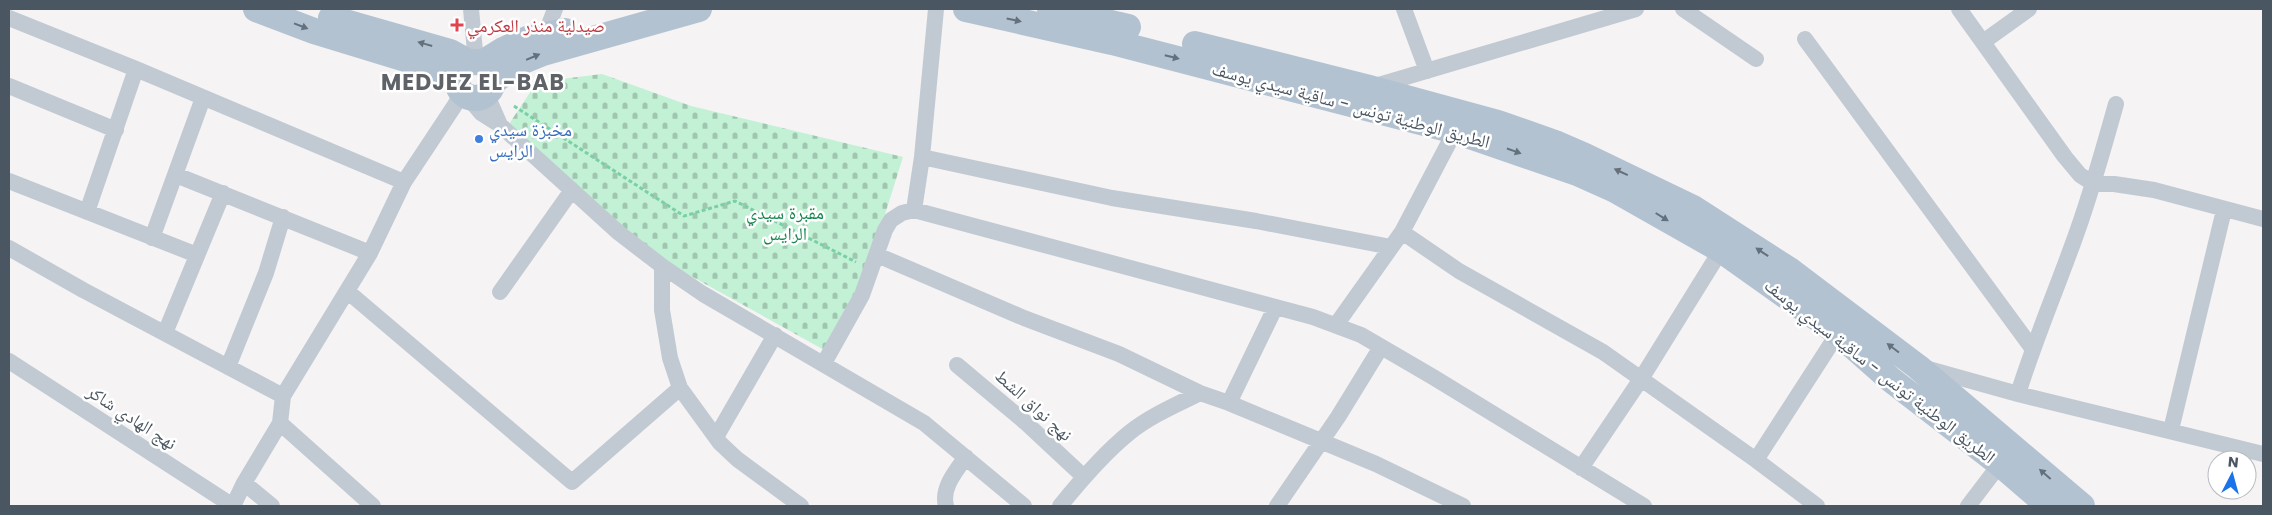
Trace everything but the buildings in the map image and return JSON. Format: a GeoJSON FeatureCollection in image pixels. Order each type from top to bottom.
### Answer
{"type":"FeatureCollection","features":[{"type":"Feature","properties":{"kind":"main road"},"geometry":{"type":"LineString","coordinates":[[256,9],[366,48],[474,78],[543,53],[699,9]]}},
{"type":"Feature","properties":{"kind":"main road"},"geometry":{"type":"LineString","coordinates":[[474,78],[503,50],[527,39],[605,21],[645,9]]}},
{"type":"Feature","properties":{"kind":"main road","name":"الطريق الوطنية تونس - ساقية سيدي يوسف"},"geometry":{"type":"LineString","coordinates":[[966,9],[1112,42],[1455,130],[1577,173],[1646,206],[1721,250],[1838,334],[1890,379],[2000,464],[2049,506]]}},
{"type":"Feature","properties":{"kind":"main road","name":"الطريق الوطنية تونس - ساقية سيدي يوسف"},"geometry":{"type":"LineString","coordinates":[[1050,9],[1370,88],[1498,123],[1555,143],[1646,184],[1693,208],[1760,250],[1918,367],[2082,506]]}},
{"type":"Feature","properties":{"kind":"main road"},"geometry":{"type":"LineString","coordinates":[[316,11],[450,52],[474,78]]}},
{"type":"Feature","properties":{"kind":"street"},"geometry":{"type":"LineString","coordinates":[[471,9],[474,78],[481,113],[500,125],[619,233],[662,266],[702,294],[824,363],[924,423],[1024,506]]}},
{"type":"Feature","properties":{"kind":"street"},"geometry":{"type":"LineString","coordinates":[[544,35],[555,9]]}},
{"type":"Feature","properties":{"kind":"street"},"geometry":{"type":"LineString","coordinates":[[914,210],[922,157],[936,9]]}},
{"type":"Feature","properties":{"kind":"street"},"geometry":{"type":"LineString","coordinates":[[1404,9],[1427,71]]}},
{"type":"Feature","properties":{"kind":"street"},"geometry":{"type":"LineString","coordinates":[[1579,9],[1590,21]]}},
{"type":"Feature","properties":{"kind":"street"},"geometry":{"type":"LineString","coordinates":[[1370,88],[1590,21],[1636,9]]}},
{"type":"Feature","properties":{"kind":"street"},"geometry":{"type":"LineString","coordinates":[[1683,9],[1756,59]]}},
{"type":"Feature","properties":{"kind":"street"},"geometry":{"type":"LineString","coordinates":[[1959,9],[2065,157],[2080,175],[2094,184],[2114,184],[2154,190],[2263,219]]}},
{"type":"Feature","properties":{"kind":"street"},"geometry":{"type":"LineString","coordinates":[[1983,42],[2028,9]]}},
{"type":"Feature","properties":{"kind":"street"},"geometry":{"type":"LineString","coordinates":[[11,17],[404,182]]}},
{"type":"Feature","properties":{"kind":"street"},"geometry":{"type":"LineString","coordinates":[[1806,39],[2032,348]]}},
{"type":"Feature","properties":{"kind":"street"},"geometry":{"type":"LineString","coordinates":[[87,212],[136,69]]}},
{"type":"Feature","properties":{"kind":"street"},"geometry":{"type":"LineString","coordinates":[[233,506],[244,483],[280,423],[283,396],[370,253],[404,182],[474,78]]}},
{"type":"Feature","properties":{"kind":"street"},"geometry":{"type":"LineString","coordinates":[[9,86],[116,130]]}},
{"type":"Feature","properties":{"kind":"street"},"geometry":{"type":"LineString","coordinates":[[152,238],[203,98]]}},
{"type":"Feature","properties":{"kind":"street"},"geometry":{"type":"LineString","coordinates":[[2018,394],[2032,348],[2077,234],[2094,184],[2116,104]]}},
{"type":"Feature","properties":{"kind":"street"},"geometry":{"type":"LineString","coordinates":[[1336,325],[1402,232],[1455,130]]}},
{"type":"Feature","properties":{"kind":"street"},"geometry":{"type":"LineString","coordinates":[[922,157],[1112,198],[1256,221],[1391,247]]}},
{"type":"Feature","properties":{"kind":"street"},"geometry":{"type":"LineString","coordinates":[[176,174],[370,253]]}},
{"type":"Feature","properties":{"kind":"street"},"geometry":{"type":"LineString","coordinates":[[9,181],[197,255]]}},
{"type":"Feature","properties":{"kind":"street"},"geometry":{"type":"LineString","coordinates":[[500,292],[572,190]]}},
{"type":"Feature","properties":{"kind":"street"},"geometry":{"type":"LineString","coordinates":[[165,333],[223,193]]}},
{"type":"Feature","properties":{"kind":"street"},"geometry":{"type":"LineString","coordinates":[[824,363],[862,295],[885,230],[891,220],[902,213],[914,210],[1336,325],[1361,335],[1644,506]]}},
{"type":"Feature","properties":{"kind":"street"},"geometry":{"type":"LineString","coordinates":[[2171,430],[2224,210]]}},
{"type":"Feature","properties":{"kind":"street"},"geometry":{"type":"LineString","coordinates":[[228,367],[266,273],[282,216]]}},
{"type":"Feature","properties":{"kind":"street"},"geometry":{"type":"LineString","coordinates":[[1402,232],[1459,271],[1603,352],[1756,460],[1814,505]]}},
{"type":"Feature","properties":{"kind":"street"},"geometry":{"type":"LineString","coordinates":[[9,248],[49,272],[283,396]]}},
{"type":"Feature","properties":{"kind":"street"},"geometry":{"type":"LineString","coordinates":[[1581,468],[1641,379],[1721,250]]}},
{"type":"Feature","properties":{"kind":"street"},"geometry":{"type":"LineString","coordinates":[[877,255],[1024,318],[1119,354],[1200,393],[1229,402],[1376,464],[1436,501],[1463,506]]}},
{"type":"Feature","properties":{"kind":"street"},"geometry":{"type":"LineString","coordinates":[[662,266],[664,319],[670,358],[680,388],[716,437],[737,459],[801,506]]}},
{"type":"Feature","properties":{"kind":"street"},"geometry":{"type":"LineString","coordinates":[[347,291],[572,482],[680,388]]}},
{"type":"Feature","properties":{"kind":"street"},"geometry":{"type":"LineString","coordinates":[[1229,402],[1275,308]]}},
{"type":"Feature","properties":{"kind":"street"},"geometry":{"type":"LineString","coordinates":[[1756,460],[1838,334]]}},
{"type":"Feature","properties":{"kind":"street"},"geometry":{"type":"LineString","coordinates":[[716,437],[775,335]]}},
{"type":"Feature","properties":{"kind":"street"},"geometry":{"type":"LineString","coordinates":[[1278,506],[1381,347]]}},
{"type":"Feature","properties":{"kind":"street","name":"نهج الهادي شاكر"},"geometry":{"type":"LineString","coordinates":[[9,361],[233,506]]}},
{"type":"Feature","properties":{"kind":"street","name":"نهج نواق الشط"},"geometry":{"type":"LineString","coordinates":[[957,365],[1025,422],[1084,477]]}},
{"type":"Feature","properties":{"kind":"street"},"geometry":{"type":"LineString","coordinates":[[1918,367],[2018,394],[2263,454]]}},
{"type":"Feature","properties":{"kind":"street"},"geometry":{"type":"LineString","coordinates":[[1060,506],[1105,454],[1130,432],[1146,421],[1200,393]]}},
{"type":"Feature","properties":{"kind":"street"},"geometry":{"type":"LineString","coordinates":[[280,423],[373,506]]}},
{"type":"Feature","properties":{"kind":"street"},"geometry":{"type":"LineString","coordinates":[[946,506],[945,502],[950,478],[966,458]]}},
{"type":"Feature","properties":{"kind":"street"},"geometry":{"type":"LineString","coordinates":[[1968,506],[2000,464]]}},
{"type":"Feature","properties":{"kind":"street"},"geometry":{"type":"LineString","coordinates":[[244,483],[272,506]]}},
{"type":"Feature","properties":{"kind":"path"},"geometry":{"type":"LineString","coordinates":[[514,106],[684,216],[735,201],[858,263]]}},
{"type":"Feature","properties":{"kind":"green space","name":"مقبرة سيدي الرايس"},"geometry":{"type":"Polygon","coordinates":[[[602,74],[691,106],[903,157],[861,291],[826,351],[662,260],[507,127],[537,82],[602,74]]]}},
{"type":"Feature","properties":{"kind":"place","name":"صيدلية منذر العكرمي"},"geometry":{"type":"Point","coordinates":[457,25]}},
{"type":"Feature","properties":{"kind":"place","name":"مخبزة سيدي الرايس"},"geometry":{"type":"Point","coordinates":[479,139]}},
{"type":"Feature","properties":{"kind":"district","name":"MEDJEZ EL-BAB"},"geometry":{"type":"Point","coordinates":[473,82]}}]}
